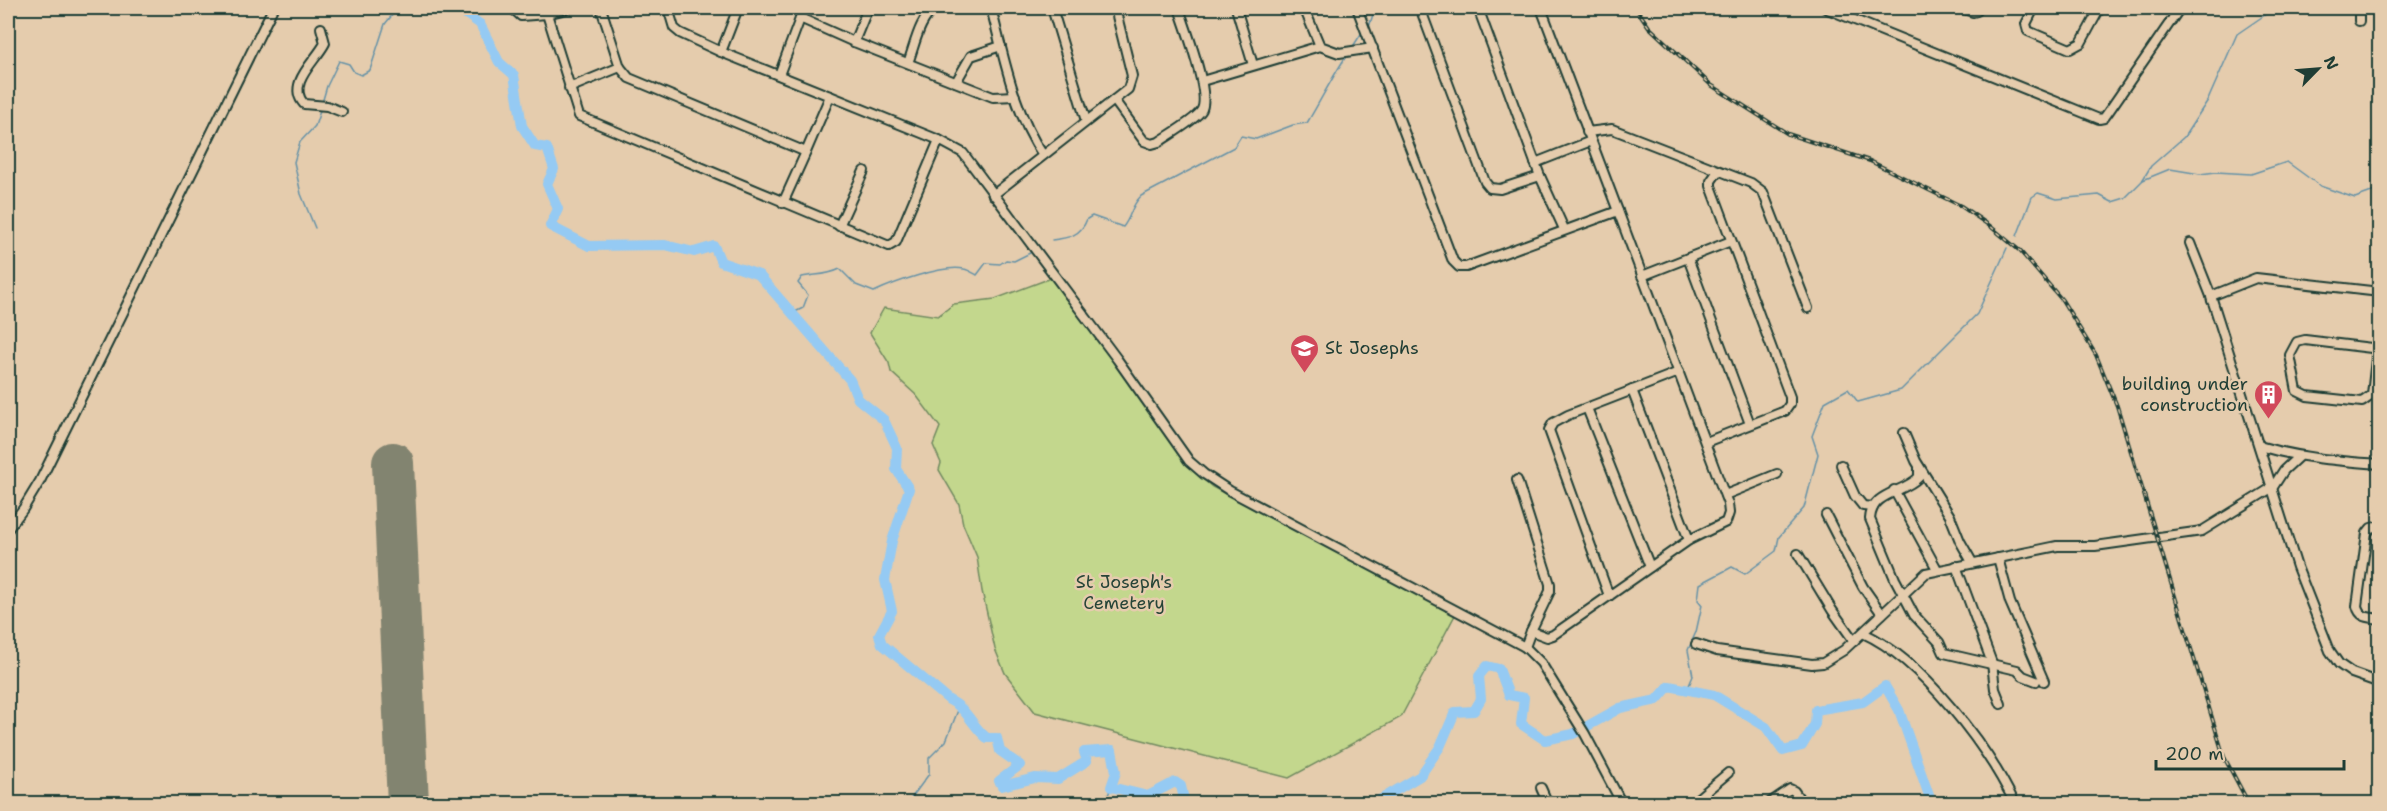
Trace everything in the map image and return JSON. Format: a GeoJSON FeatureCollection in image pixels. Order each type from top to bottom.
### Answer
{"type":"FeatureCollection","features":[{"type":"Feature","properties":{"kind":"street"},"geometry":{"type":"LineString","coordinates":[[8,529],[40,481],[273,8]]}},
{"type":"Feature","properties":{"kind":"street"},"geometry":{"type":"LineString","coordinates":[[512,8],[521,16],[548,14],[570,8]]}},
{"type":"Feature","properties":{"kind":"street"},"geometry":{"type":"LineString","coordinates":[[601,8],[620,67],[629,78],[806,152]]}},
{"type":"Feature","properties":{"kind":"street"},"geometry":{"type":"LineString","coordinates":[[668,8],[676,31],[720,52],[939,140],[963,153],[1117,359],[1189,461],[1230,492],[1525,647],[1541,663],[1585,734],[1622,804]]}},
{"type":"Feature","properties":{"kind":"street"},"geometry":{"type":"LineString","coordinates":[[720,52],[738,8]]}},
{"type":"Feature","properties":{"kind":"street"},"geometry":{"type":"LineString","coordinates":[[779,75],[804,8]]}},
{"type":"Feature","properties":{"kind":"street"},"geometry":{"type":"LineString","coordinates":[[854,42],[868,8]]}},
{"type":"Feature","properties":{"kind":"street"},"geometry":{"type":"LineString","coordinates":[[908,63],[924,20],[929,12],[936,8]]}},
{"type":"Feature","properties":{"kind":"street"},"geometry":{"type":"LineString","coordinates":[[992,8],[1001,46],[1029,135],[1042,155]]}},
{"type":"Feature","properties":{"kind":"street"},"geometry":{"type":"LineString","coordinates":[[1052,8],[1086,121]]}},
{"type":"Feature","properties":{"kind":"street"},"geometry":{"type":"LineString","coordinates":[[993,195],[1128,89],[1132,76],[1114,8]]}},
{"type":"Feature","properties":{"kind":"street"},"geometry":{"type":"LineString","coordinates":[[1114,100],[1144,141],[1152,144],[1159,142],[1201,111],[1204,101],[1202,81],[1179,8]]}},
{"type":"Feature","properties":{"kind":"street"},"geometry":{"type":"LineString","coordinates":[[1236,8],[1253,65]]}},
{"type":"Feature","properties":{"kind":"street"},"geometry":{"type":"LineString","coordinates":[[1304,8],[1320,46]]}},
{"type":"Feature","properties":{"kind":"street"},"geometry":{"type":"LineString","coordinates":[[1357,8],[1453,261],[1459,267],[1467,267],[1564,229],[1618,211]]}},
{"type":"Feature","properties":{"kind":"street"},"geometry":{"type":"LineString","coordinates":[[1423,8],[1422,13],[1485,182],[1490,188],[1500,189],[1540,176]]}},
{"type":"Feature","properties":{"kind":"street"},"geometry":{"type":"LineString","coordinates":[[1478,8],[1540,176],[1564,229]]}},
{"type":"Feature","properties":{"kind":"street"},"geometry":{"type":"LineString","coordinates":[[1531,631],[1547,637],[1553,635],[1689,540],[1726,522],[1729,513],[1706,442],[1541,8]]}},
{"type":"Feature","properties":{"kind":"street"},"geometry":{"type":"LineString","coordinates":[[1825,8],[2099,119],[2104,118],[2180,8]]}},
{"type":"Feature","properties":{"kind":"street"},"geometry":{"type":"LineString","coordinates":[[1961,8],[1977,12],[1979,8]]}},
{"type":"Feature","properties":{"kind":"street"},"geometry":{"type":"LineString","coordinates":[[2034,8],[2026,24],[2028,31],[2070,49],[2080,43],[2100,8]]}},
{"type":"Feature","properties":{"kind":"street"},"geometry":{"type":"LineString","coordinates":[[2359,21],[2361,8]]}},
{"type":"Feature","properties":{"kind":"street"},"geometry":{"type":"LineString","coordinates":[[548,14],[569,88],[580,117],[889,246],[894,244],[939,140]]}},
{"type":"Feature","properties":{"kind":"street"},"geometry":{"type":"LineString","coordinates":[[800,18],[993,97],[1016,96]]}},
{"type":"Feature","properties":{"kind":"street"},"geometry":{"type":"LineString","coordinates":[[321,28],[325,43],[298,86],[300,99],[304,104],[327,106],[342,112]]}},
{"type":"Feature","properties":{"kind":"street"},"geometry":{"type":"LineString","coordinates":[[956,82],[971,56],[1001,46]]}},
{"type":"Feature","properties":{"kind":"street"},"geometry":{"type":"LineString","coordinates":[[1202,81],[1320,46],[1340,53],[1373,48]]}},
{"type":"Feature","properties":{"kind":"street"},"geometry":{"type":"LineString","coordinates":[[569,88],[620,67]]}},
{"type":"Feature","properties":{"kind":"street"},"geometry":{"type":"LineString","coordinates":[[783,203],[830,96]]}},
{"type":"Feature","properties":{"kind":"street"},"geometry":{"type":"LineString","coordinates":[[1587,132],[1612,129],[1751,183],[1763,192],[1808,308]]}},
{"type":"Feature","properties":{"kind":"street"},"geometry":{"type":"LineString","coordinates":[[1535,163],[1591,141]]}},
{"type":"Feature","properties":{"kind":"street"},"geometry":{"type":"LineString","coordinates":[[839,226],[864,171]]}},
{"type":"Feature","properties":{"kind":"street"},"geometry":{"type":"LineString","coordinates":[[1706,442],[1785,411],[1790,404],[1790,397],[1711,186],[1711,181],[1718,171]]}},
{"type":"Feature","properties":{"kind":"street"},"geometry":{"type":"LineString","coordinates":[[1642,276],[1731,241]]}},
{"type":"Feature","properties":{"kind":"street"},"geometry":{"type":"LineString","coordinates":[[2190,243],[2211,296],[2297,567],[2330,651],[2339,664],[2352,673],[2379,683]]}},
{"type":"Feature","properties":{"kind":"street"},"geometry":{"type":"LineString","coordinates":[[1688,258],[1750,424]]}},
{"type":"Feature","properties":{"kind":"street"},"geometry":{"type":"LineString","coordinates":[[2211,296],[2256,278],[2379,292]]}},
{"type":"Feature","properties":{"kind":"street"},"geometry":{"type":"LineString","coordinates":[[2305,340],[2378,350],[2372,395],[2362,402],[2307,396],[2297,391],[2289,355],[2297,342],[2305,340]]}},
{"type":"Feature","properties":{"kind":"street"},"geometry":{"type":"LineString","coordinates":[[1609,596],[1549,430],[1553,423],[1679,372]]}},
{"type":"Feature","properties":{"kind":"street"},"geometry":{"type":"LineString","coordinates":[[1632,390],[1689,540]]}},
{"type":"Feature","properties":{"kind":"street"},"geometry":{"type":"LineString","coordinates":[[1587,408],[1650,567]]}},
{"type":"Feature","properties":{"kind":"street"},"geometry":{"type":"LineString","coordinates":[[1904,433],[1922,478],[1950,516],[1972,562]]}},
{"type":"Feature","properties":{"kind":"street"},"geometry":{"type":"LineString","coordinates":[[2259,446],[2298,457],[2379,464]]}},
{"type":"Feature","properties":{"kind":"street"},"geometry":{"type":"LineString","coordinates":[[1696,644],[1717,651],[1812,664],[1831,659],[1863,633],[1926,573],[1936,569],[2057,546],[2095,546],[2202,531],[2272,487],[2284,470],[2298,457]]}},
{"type":"Feature","properties":{"kind":"street"},"geometry":{"type":"LineString","coordinates":[[1841,465],[1870,519],[1914,615],[1939,642],[1944,653],[2017,670],[2023,676],[2040,681],[2010,602],[1998,558]]}},
{"type":"Feature","properties":{"kind":"street"},"geometry":{"type":"LineString","coordinates":[[1725,495],[1777,474]]}},
{"type":"Feature","properties":{"kind":"street"},"geometry":{"type":"LineString","coordinates":[[1870,519],[1870,509],[1894,490],[1922,478]]}},
{"type":"Feature","properties":{"kind":"street"},"geometry":{"type":"LineString","coordinates":[[1517,480],[1550,584],[1550,591],[1525,647]]}},
{"type":"Feature","properties":{"kind":"street"},"geometry":{"type":"LineString","coordinates":[[1894,490],[1936,569]]}},
{"type":"Feature","properties":{"kind":"street"},"geometry":{"type":"LineString","coordinates":[[1863,506],[1873,507]]}},
{"type":"Feature","properties":{"kind":"street"},"geometry":{"type":"LineString","coordinates":[[1826,515],[1863,587],[1882,614]]}},
{"type":"Feature","properties":{"kind":"street"},"geometry":{"type":"LineString","coordinates":[[2379,526],[2371,528],[2367,533],[2357,606],[2359,613],[2363,616],[2379,619]]}},
{"type":"Feature","properties":{"kind":"street"},"geometry":{"type":"LineString","coordinates":[[1798,554],[1832,610],[1854,640]]}},
{"type":"Feature","properties":{"kind":"street"},"geometry":{"type":"LineString","coordinates":[[1956,566],[1992,663],[1995,689],[2001,704]]}},
{"type":"Feature","properties":{"kind":"street"},"geometry":{"type":"LineString","coordinates":[[1863,633],[1882,641],[1899,653],[1947,702],[2001,774],[2015,804]]}},
{"type":"Feature","properties":{"kind":"street"},"geometry":{"type":"LineString","coordinates":[[1691,804],[1728,773]]}},
{"type":"Feature","properties":{"kind":"street"},"geometry":{"type":"LineString","coordinates":[[1541,788],[1548,804]]}},
{"type":"Feature","properties":{"kind":"street"},"geometry":{"type":"LineString","coordinates":[[1768,804],[1790,789],[1803,804]]}},
{"type":"Feature","properties":{"kind":"green space","name":"St Joseph's Cemetery"},"geometry":{"type":"Polygon","coordinates":[[[1051,278],[1194,471],[1212,487],[1455,615],[1401,717],[1289,778],[1035,712],[1005,673],[995,649],[977,557],[963,524],[959,504],[939,470],[941,463],[933,445],[940,427],[916,395],[891,372],[889,363],[870,333],[884,308],[938,316],[954,304],[995,299],[1051,278]]]}},
{"type":"Feature","properties":{"kind":"waterway"},"geometry":{"type":"LineString","coordinates":[[322,103],[339,61],[349,64],[354,72],[361,75],[370,70],[385,24],[398,8]]}},
{"type":"Feature","properties":{"kind":"waterway"},"geometry":{"type":"LineString","coordinates":[[457,8],[480,24],[499,62],[514,75],[522,126],[535,146],[547,148],[554,169],[547,184],[558,209],[550,226],[589,246],[665,245],[694,252],[714,246],[721,262],[759,275],[850,380],[858,399],[884,420],[897,448],[896,469],[909,489],[892,541],[885,580],[892,611],[879,635],[882,644],[955,703],[987,738],[997,738],[1000,751],[1020,765],[999,781],[1002,786],[1035,778],[1058,779],[1087,761],[1084,752],[1112,750],[1116,772],[1111,787],[1148,796],[1175,782],[1181,786],[1185,804]]}},
{"type":"Feature","properties":{"kind":"waterway"},"geometry":{"type":"LineString","coordinates":[[1369,27],[1375,8]]}},
{"type":"Feature","properties":{"kind":"waterway"},"geometry":{"type":"LineString","coordinates":[[2017,236],[2032,197],[2038,193],[2057,199],[2099,195],[2112,202],[2125,198],[2142,181],[2151,166],[2184,137],[2208,100],[2237,34],[2275,8]]}},
{"type":"Feature","properties":{"kind":"waterway"},"geometry":{"type":"LineString","coordinates":[[1352,48],[1361,34]]}},
{"type":"Feature","properties":{"kind":"waterway"},"geometry":{"type":"LineString","coordinates":[[1052,240],[1078,233],[1087,219],[1092,216],[1123,227],[1141,196],[1234,147],[1241,136],[1256,139],[1293,125],[1307,123],[1347,55]]}},
{"type":"Feature","properties":{"kind":"waterway"},"geometry":{"type":"LineString","coordinates":[[315,228],[301,194],[294,162],[300,142],[315,126],[321,108]]}},
{"type":"Feature","properties":{"kind":"waterway"},"geometry":{"type":"LineString","coordinates":[[2143,180],[2170,169],[2200,174],[2216,172],[2251,174],[2287,162],[2320,186],[2355,198],[2380,189]]}},
{"type":"Feature","properties":{"kind":"waterway"},"geometry":{"type":"LineString","coordinates":[[1687,690],[1693,676],[1688,650],[1696,632],[1702,605],[1698,600],[1700,584],[1732,567],[1745,574],[1776,551],[1779,537],[1804,508],[1818,454],[1812,436],[1825,402],[1848,389],[1858,402],[1901,390],[1977,314],[2007,248]]}},
{"type":"Feature","properties":{"kind":"waterway"},"geometry":{"type":"LineString","coordinates":[[793,313],[803,308],[808,295],[798,283],[802,277],[826,274],[840,269],[856,285],[874,292],[906,279],[944,269],[964,269],[977,275],[986,263],[1000,264],[1006,260],[1014,261],[1030,253]]}},
{"type":"Feature","properties":{"kind":"waterway"},"geometry":{"type":"LineString","coordinates":[[1373,804],[1420,776],[1440,747],[1455,712],[1474,711],[1481,699],[1479,676],[1487,666],[1499,669],[1509,695],[1524,698],[1521,724],[1545,740],[1573,734],[1620,708],[1657,700],[1669,686],[1714,695],[1766,727],[1783,751],[1802,746],[1815,724],[1816,710],[1863,702],[1885,686],[1899,710],[1932,804]]}},
{"type":"Feature","properties":{"kind":"waterway"},"geometry":{"type":"LineString","coordinates":[[907,804],[929,774],[929,758],[946,741],[960,705]]}},
{"type":"Feature","properties":{"kind":"waterway"},"geometry":{"type":"LineString","coordinates":[[1105,804],[1111,787]]}},
{"type":"Feature","properties":{"kind":"runway"},"geometry":{"type":"LineString","coordinates":[[393,463],[408,804]]}},
{"type":"Feature","properties":{"kind":"railway"},"geometry":{"type":"LineString","coordinates":[[1636,8],[1649,27],[1711,85],[1788,134],[1870,161],[1961,206],[2020,251],[2062,300],[2096,355],[2117,406],[2224,757],[2249,804]]}},
{"type":"Feature","properties":{"kind":"place","name":"St Josephs"},"geometry":{"type":"Point","coordinates":[1304,374]}},
{"type":"Feature","properties":{"kind":"place","name":"building under construction"},"geometry":{"type":"Point","coordinates":[2269,420]}}]}
